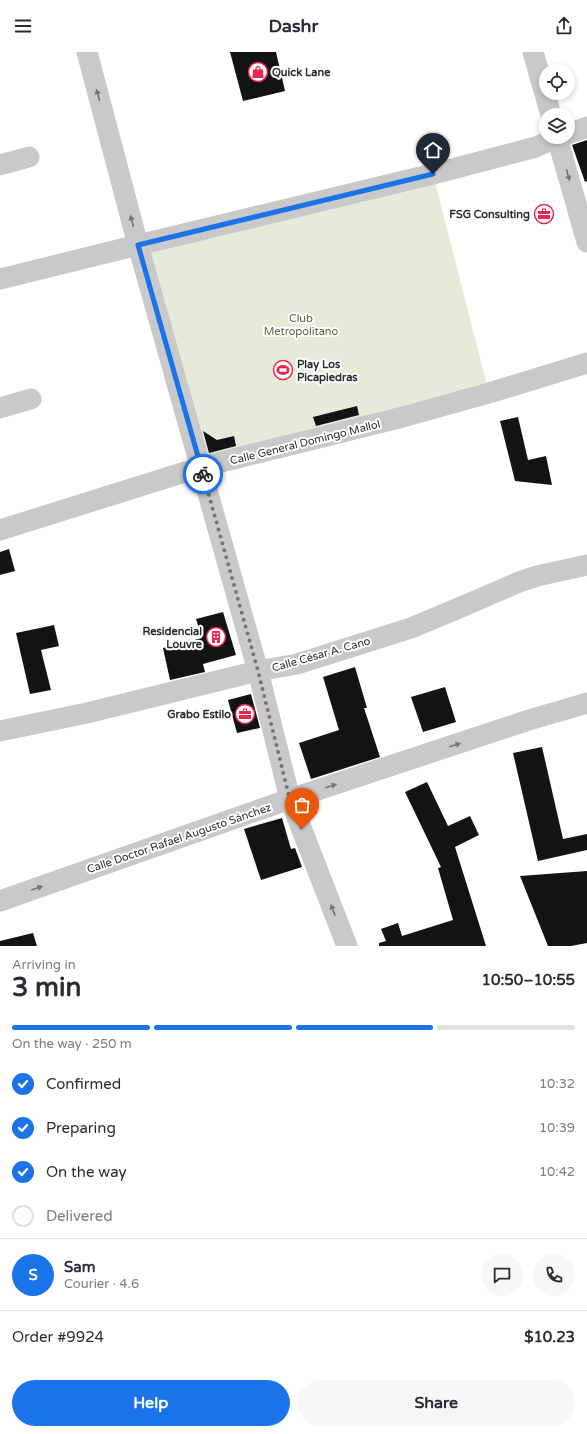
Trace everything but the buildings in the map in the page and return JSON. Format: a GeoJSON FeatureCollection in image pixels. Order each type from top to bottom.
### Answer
{"type":"FeatureCollection","features":[{"type":"Feature","properties":{"kind":"street"},"geometry":{"type":"LineString","coordinates":[[87,52],[138,245],[258,671],[290,800],[347,946]]}},
{"type":"Feature","properties":{"kind":"street"},"geometry":{"type":"LineString","coordinates":[[533,52],[549,108]]}},
{"type":"Feature","properties":{"kind":"street"},"geometry":{"type":"LineString","coordinates":[[575,131],[587,127]]}},
{"type":"Feature","properties":{"kind":"street"},"geometry":{"type":"LineString","coordinates":[[0,279],[433,174],[543,144]]}},
{"type":"Feature","properties":{"kind":"street"},"geometry":{"type":"LineString","coordinates":[[560,144],[587,242]]}},
{"type":"Feature","properties":{"kind":"street"},"geometry":{"type":"LineString","coordinates":[[0,165],[29,157]]}},
{"type":"Feature","properties":{"kind":"street","name":"Calle General Domingo Mallol"},"geometry":{"type":"LineString","coordinates":[[0,530],[201,467],[403,417],[587,363]]}},
{"type":"Feature","properties":{"kind":"street"},"geometry":{"type":"LineString","coordinates":[[0,408],[31,399]]}},
{"type":"Feature","properties":{"kind":"street","name":"Calle César A. Cano"},"geometry":{"type":"LineString","coordinates":[[0,730],[86,713],[258,671],[297,664],[411,628],[466,606],[519,582],[537,576],[587,565]]}},
{"type":"Feature","properties":{"kind":"street","name":"Calle Doctor Rafael Augusto Sánchez"},"geometry":{"type":"LineString","coordinates":[[0,901],[290,800],[530,720],[587,703]]}},
{"type":"Feature","properties":{"kind":"green space","name":"Club Metropolitano"},"geometry":{"type":"Polygon","coordinates":[[[433,174],[489,393],[201,467],[138,245],[433,174]]]}},
{"type":"Feature","properties":{"kind":"way so far"},"geometry":{"type":"LineString","coordinates":[[203,474],[258,671],[290,800],[302,829]]}},
{"type":"Feature","properties":{"kind":"place","name":"Quick Lane"},"geometry":{"type":"Point","coordinates":[258,72]}},
{"type":"Feature","properties":{"kind":"place","name":"FSG Consulting"},"geometry":{"type":"Point","coordinates":[544,214]}},
{"type":"Feature","properties":{"kind":"place","name":"Play Los Picapiedras"},"geometry":{"type":"Point","coordinates":[283,370]}},
{"type":"Feature","properties":{"kind":"place","name":"Residencial Louvre"},"geometry":{"type":"Point","coordinates":[216,637]}},
{"type":"Feature","properties":{"kind":"place","name":"Grabo Estilo"},"geometry":{"type":"Point","coordinates":[245,714]}},
{"type":"Feature","properties":{"kind":"route"},"geometry":{"type":"LineString","coordinates":[[203,474],[138,245],[433,174]]}}]}
